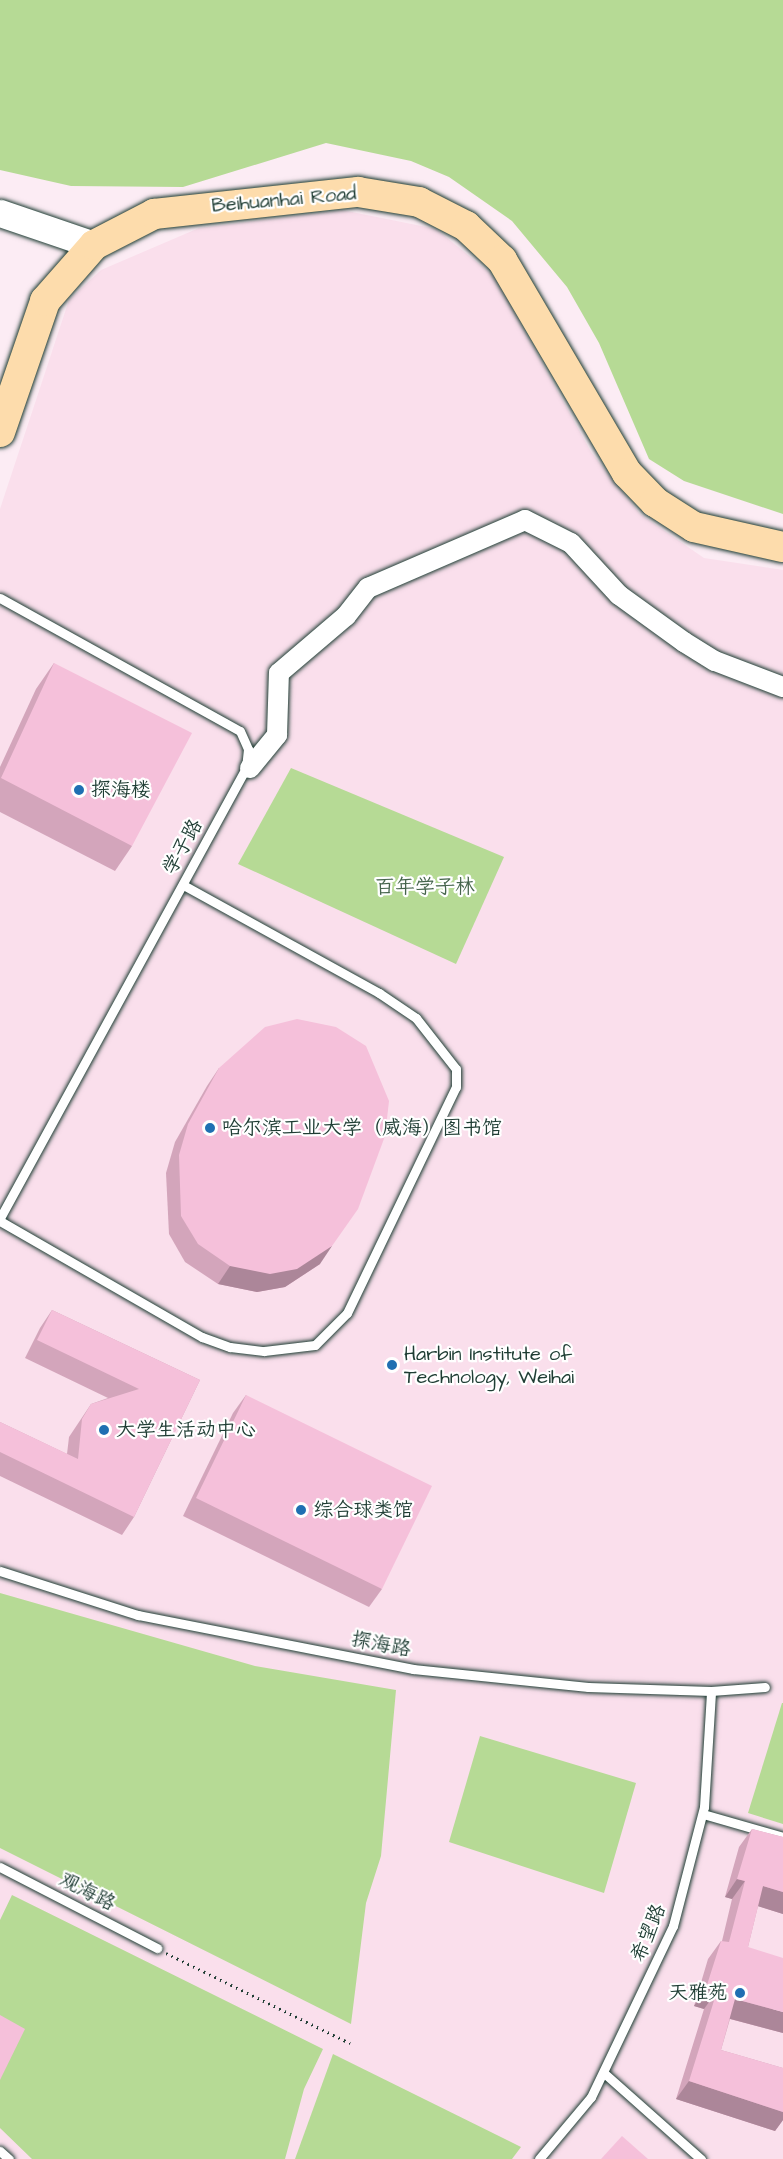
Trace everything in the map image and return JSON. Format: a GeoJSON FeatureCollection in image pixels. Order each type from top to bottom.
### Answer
{"type":"FeatureCollection","features":[{"type":"Feature","properties":{"kind":"main road","name":"Beihuanhai Road"},"geometry":{"type":"LineString","coordinates":[[0,432],[45,301],[94,244],[154,214],[238,202],[358,192],[419,202],[466,226],[502,260],[627,473],[655,502],[694,527],[783,547]]}},
{"type":"Feature","properties":{"kind":"street"},"geometry":{"type":"LineString","coordinates":[[0,213],[94,244]]}},
{"type":"Feature","properties":{"kind":"street"},"geometry":{"type":"LineString","coordinates":[[250,768],[277,735],[279,673],[346,616],[368,588],[525,520],[571,543],[620,595],[684,642],[715,661],[783,687]]}},
{"type":"Feature","properties":{"kind":"lane","name":"学子路"},"geometry":{"type":"LineString","coordinates":[[0,598],[240,732],[248,749],[246,768],[0,1220]]}},
{"type":"Feature","properties":{"kind":"lane"},"geometry":{"type":"LineString","coordinates":[[0,1220],[202,1337],[230,1347],[264,1351],[315,1345],[347,1313],[456,1087],[456,1069],[416,1018],[183,885]]}},
{"type":"Feature","properties":{"kind":"lane","name":"探海路"},"geometry":{"type":"LineString","coordinates":[[0,1571],[138,1615],[402,1668],[588,1687],[711,1692],[765,1687]]}},
{"type":"Feature","properties":{"kind":"lane","name":"希望路"},"geometry":{"type":"LineString","coordinates":[[539,2159],[591,2097],[673,1926],[703,1814],[711,1692]]}},
{"type":"Feature","properties":{"kind":"lane"},"geometry":{"type":"LineString","coordinates":[[703,1814],[783,1837]]}},
{"type":"Feature","properties":{"kind":"lane","name":"观海路"},"geometry":{"type":"LineString","coordinates":[[0,1867],[157,1948]]}},
{"type":"Feature","properties":{"kind":"lane"},"geometry":{"type":"LineString","coordinates":[[604,2073],[701,2159]]}},
{"type":"Feature","properties":{"kind":"lane"},"geometry":{"type":"LineString","coordinates":[[0,2151],[9,2159]]}},
{"type":"Feature","properties":{"kind":"path"},"geometry":{"type":"LineString","coordinates":[[157,1948],[350,2043]]}},
{"type":"Feature","properties":{"kind":"shaded area","name":"Harbin Institute of Technology, Weihai"},"geometry":{"type":"Polygon","coordinates":[[[342,210],[436,229],[495,277],[591,452],[640,514],[704,558],[783,570],[783,2159],[0,2159],[0,509],[69,300],[101,270],[199,228],[342,210]]]}},
{"type":"Feature","properties":{"kind":"green space"},"geometry":{"type":"Polygon","coordinates":[[[0,0],[783,0],[783,514],[684,481],[649,459],[599,343],[567,287],[512,221],[449,177],[411,161],[326,143],[183,187],[71,186],[0,170],[0,0]]]}},
{"type":"Feature","properties":{"kind":"green space","name":"百年学子林"},"geometry":{"type":"Polygon","coordinates":[[[291,768],[504,857],[456,964],[238,864],[291,768]]]}},
{"type":"Feature","properties":{"kind":"green space"},"geometry":{"type":"Polygon","coordinates":[[[0,1593],[255,1666],[396,1690],[381,1856],[366,1903],[351,2024],[0,1848],[0,1593]]]}},
{"type":"Feature","properties":{"kind":"green space"},"geometry":{"type":"Polygon","coordinates":[[[783,1703],[783,1824],[748,1813],[783,1703]]]}},
{"type":"Feature","properties":{"kind":"green space"},"geometry":{"type":"Polygon","coordinates":[[[480,1736],[636,1783],[604,1893],[449,1842],[480,1736]]]}},
{"type":"Feature","properties":{"kind":"green space"},"geometry":{"type":"Polygon","coordinates":[[[12,1895],[323,2049],[304,2089],[285,2159],[32,2159],[0,2128],[0,1920],[12,1895]]]}},
{"type":"Feature","properties":{"kind":"green space"},"geometry":{"type":"Polygon","coordinates":[[[333,2054],[521,2147],[512,2159],[295,2159],[333,2054]]]}},
{"type":"Feature","properties":{"kind":"building","name":"探海楼"},"geometry":{"type":"Polygon","coordinates":[[[54,663],[192,733],[132,846],[1,778],[54,663]]]}},
{"type":"Feature","properties":{"kind":"building"},"geometry":{"type":"Polygon","coordinates":[[[297,1019],[336,1027],[366,1046],[389,1101],[385,1136],[358,1209],[332,1246],[297,1269],[270,1274],[230,1266],[198,1244],[181,1216],[179,1155],[188,1124],[219,1068],[265,1027],[297,1019]]]}},
{"type":"Feature","properties":{"kind":"building"},"geometry":{"type":"Polygon","coordinates":[[[52,1310],[200,1380],[134,1517],[0,1452],[0,1422],[78,1459],[82,1419],[91,1404],[139,1389],[37,1340],[52,1310]]]}},
{"type":"Feature","properties":{"kind":"building","name":"综合球类馆"},"geometry":{"type":"Polygon","coordinates":[[[246,1395],[432,1486],[382,1589],[196,1498],[246,1395]]]}},
{"type":"Feature","properties":{"kind":"building"},"geometry":{"type":"Polygon","coordinates":[[[752,1829],[783,1837],[783,1892],[763,1886],[748,1947],[783,1958],[783,2012],[735,1999],[721,2050],[783,2068],[783,2112],[689,2081],[717,1991],[706,1988],[721,1941],[729,1942],[745,1881],[737,1879],[752,1829]]]}},
{"type":"Feature","properties":{"kind":"building"},"geometry":{"type":"Polygon","coordinates":[[[0,2015],[25,2029],[0,2080],[0,2015]]]}},
{"type":"Feature","properties":{"kind":"building"},"geometry":{"type":"Polygon","coordinates":[[[622,2136],[648,2159],[601,2159],[622,2136]]]}},
{"type":"Feature","properties":{"kind":"place","name":"探海楼"},"geometry":{"type":"Point","coordinates":[79,790]}},
{"type":"Feature","properties":{"kind":"place","name":"哈尔滨工业大学（威海）图书馆"},"geometry":{"type":"Point","coordinates":[210,1128]}},
{"type":"Feature","properties":{"kind":"place","name":"Harbin Institute of Technology, Weihai"},"geometry":{"type":"Point","coordinates":[392,1365]}},
{"type":"Feature","properties":{"kind":"place","name":"大学生活动中心"},"geometry":{"type":"Point","coordinates":[104,1430]}},
{"type":"Feature","properties":{"kind":"place","name":"综合球类馆"},"geometry":{"type":"Point","coordinates":[301,1510]}},
{"type":"Feature","properties":{"kind":"place","name":"天雅苑"},"geometry":{"type":"Point","coordinates":[740,1993]}}]}
